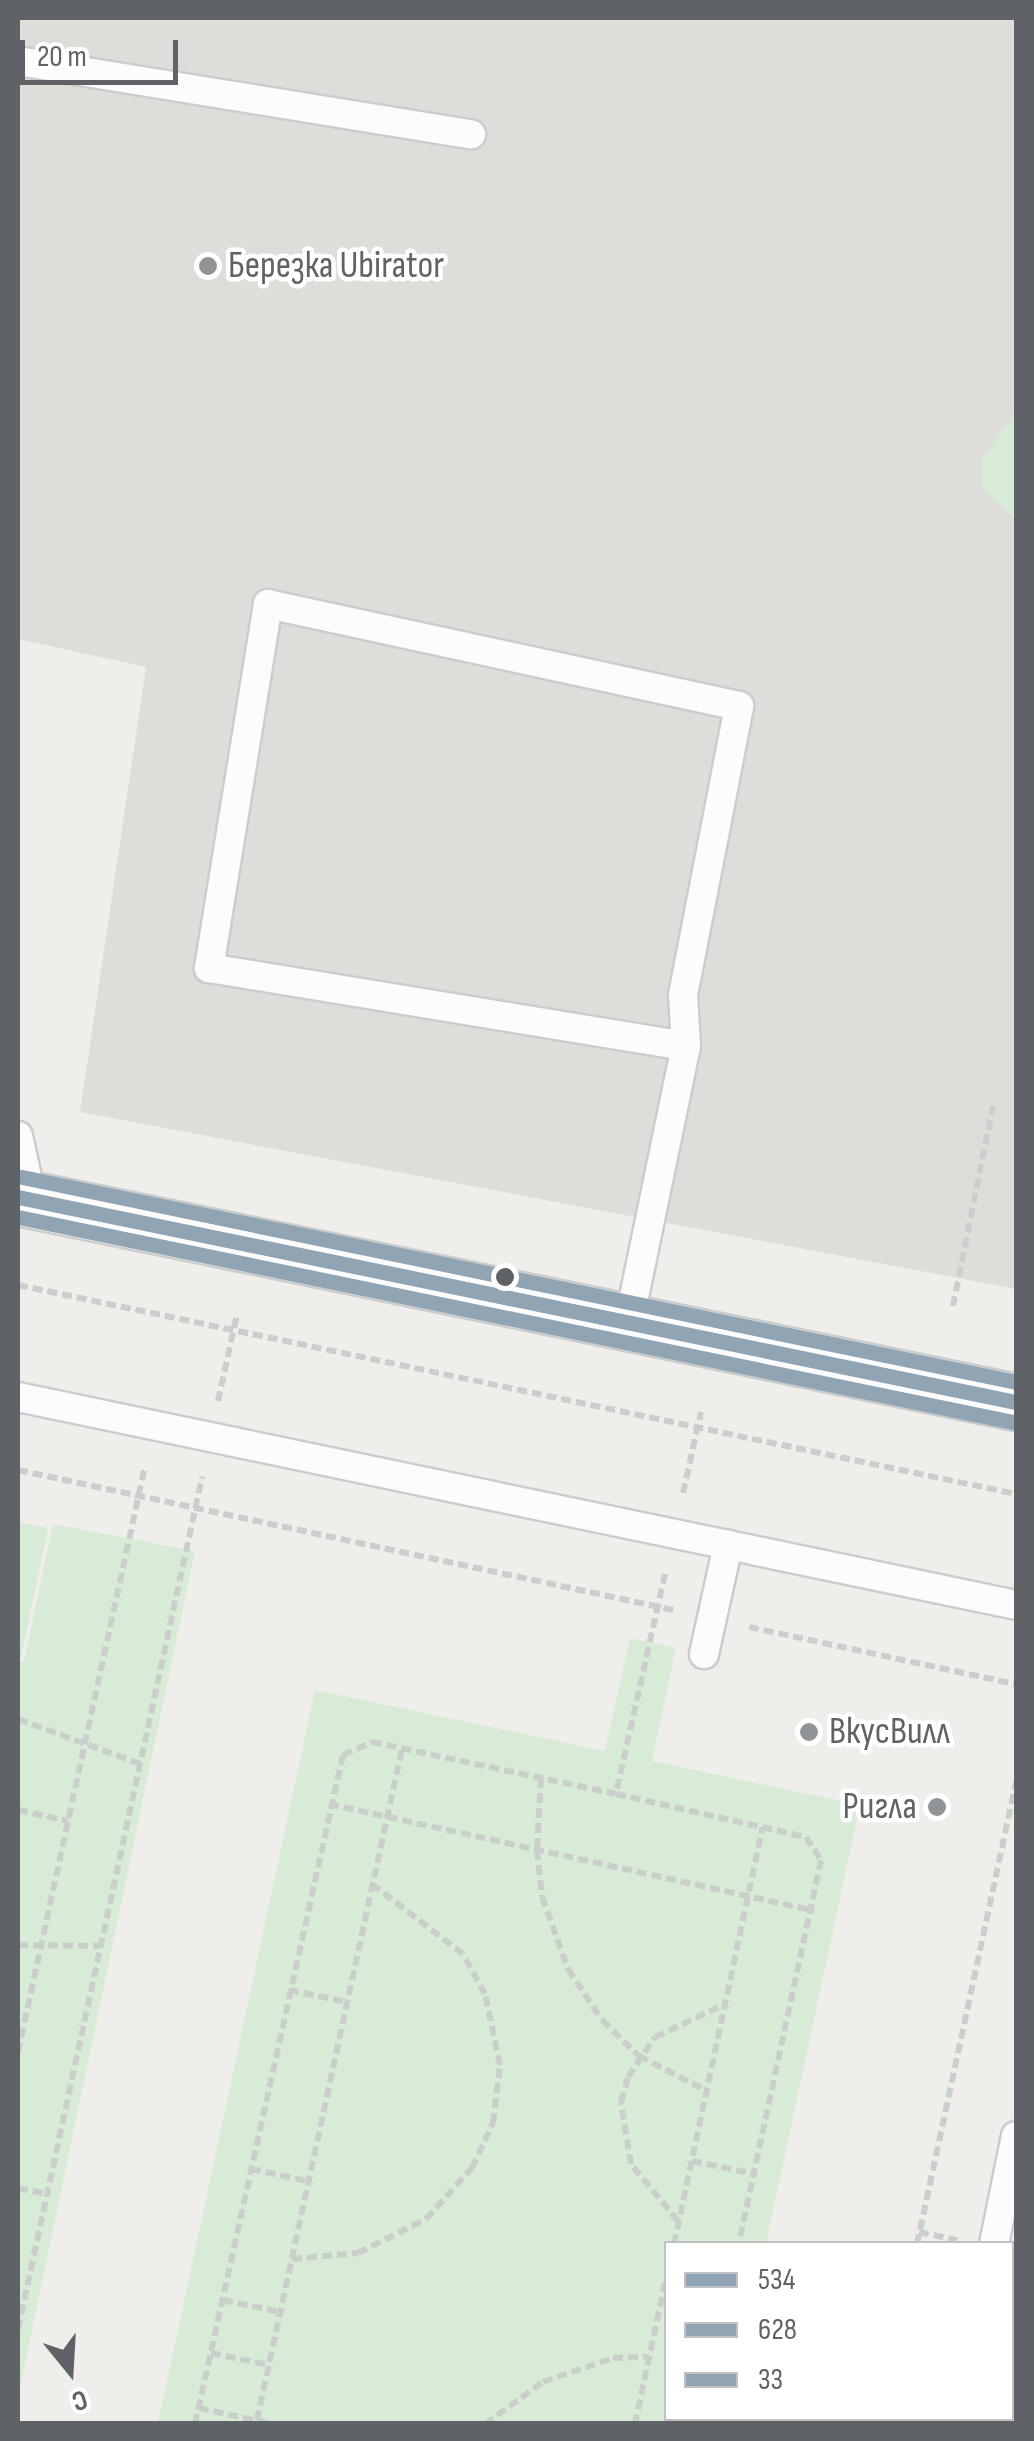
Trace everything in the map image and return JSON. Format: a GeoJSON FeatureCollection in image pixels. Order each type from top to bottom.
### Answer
{"type":"FeatureCollection","features":[{"type":"Feature","properties":{"kind":"main road"},"geometry":{"type":"LineString","coordinates":[[24,1198],[628,1326],[1016,1402]]}},
{"type":"Feature","properties":{"kind":"lane"},"geometry":{"type":"LineString","coordinates":[[18,62],[471,134]]}},
{"type":"Feature","properties":{"kind":"lane"},"geometry":{"type":"LineString","coordinates":[[628,1326],[686,1046],[683,995],[739,706],[268,604],[208,968],[686,1046]]}},
{"type":"Feature","properties":{"kind":"lane"},"geometry":{"type":"LineString","coordinates":[[18,1136],[24,1198]]}},
{"type":"Feature","properties":{"kind":"lane"},"geometry":{"type":"LineString","coordinates":[[18,1397],[1016,1605]]}},
{"type":"Feature","properties":{"kind":"lane"},"geometry":{"type":"LineString","coordinates":[[704,1654],[728,1545]]}},
{"type":"Feature","properties":{"kind":"lane"},"geometry":{"type":"LineString","coordinates":[[995,2241],[1016,2136]]}},
{"type":"Feature","properties":{"kind":"path"},"geometry":{"type":"LineString","coordinates":[[952,1306],[993,1106]]}},
{"type":"Feature","properties":{"kind":"path"},"geometry":{"type":"LineString","coordinates":[[18,1285],[1016,1494]]}},
{"type":"Feature","properties":{"kind":"path"},"geometry":{"type":"LineString","coordinates":[[18,2328],[237,1314]]}},
{"type":"Feature","properties":{"kind":"path"},"geometry":{"type":"LineString","coordinates":[[18,2052],[153,1425]]}},
{"type":"Feature","properties":{"kind":"path"},"geometry":{"type":"LineString","coordinates":[[18,1470],[1016,1684]]}},
{"type":"Feature","properties":{"kind":"path"},"geometry":{"type":"LineString","coordinates":[[616,1794],[650,1643]]}},
{"type":"Feature","properties":{"kind":"path"},"geometry":{"type":"LineString","coordinates":[[18,1719],[140,1764]]}},
{"type":"Feature","properties":{"kind":"path"},"geometry":{"type":"LineString","coordinates":[[196,2424],[329,1804],[338,1766],[352,1747],[372,1742],[616,1794],[806,1838],[817,1848],[822,1872],[740,2241]]}},
{"type":"Feature","properties":{"kind":"path"},"geometry":{"type":"LineString","coordinates":[[256,2420],[402,1748]]}},
{"type":"Feature","properties":{"kind":"path"},"geometry":{"type":"LineString","coordinates":[[541,1778],[536,1850],[542,1897],[568,1969],[602,2020],[639,2056],[707,2091]]}},
{"type":"Feature","properties":{"kind":"path"},"geometry":{"type":"LineString","coordinates":[[918,2241],[1016,1781]]}},
{"type":"Feature","properties":{"kind":"path"},"geometry":{"type":"LineString","coordinates":[[329,1804],[814,1911]]}},
{"type":"Feature","properties":{"kind":"path"},"geometry":{"type":"LineString","coordinates":[[18,1810],[68,1821]]}},
{"type":"Feature","properties":{"kind":"path"},"geometry":{"type":"LineString","coordinates":[[675,2241],[763,1827]]}},
{"type":"Feature","properties":{"kind":"path"},"geometry":{"type":"LineString","coordinates":[[292,2259],[358,2254],[426,2219],[472,2168],[492,2124],[500,2065],[486,1994],[463,1954],[373,1885]]}},
{"type":"Feature","properties":{"kind":"path"},"geometry":{"type":"LineString","coordinates":[[18,1945],[100,1946]]}},
{"type":"Feature","properties":{"kind":"path"},"geometry":{"type":"LineString","coordinates":[[289,1990],[348,2002]]}},
{"type":"Feature","properties":{"kind":"path"},"geometry":{"type":"LineString","coordinates":[[679,2222],[631,2164],[621,2130],[621,2102],[639,2056],[684,2018],[725,2004]]}},
{"type":"Feature","properties":{"kind":"path"},"geometry":{"type":"LineString","coordinates":[[692,2161],[755,2174]]}},
{"type":"Feature","properties":{"kind":"path"},"geometry":{"type":"LineString","coordinates":[[250,2168],[308,2181]]}},
{"type":"Feature","properties":{"kind":"path"},"geometry":{"type":"LineString","coordinates":[[18,2188],[46,2194]]}},
{"type":"Feature","properties":{"kind":"path"},"geometry":{"type":"LineString","coordinates":[[920,2232],[960,2241]]}},
{"type":"Feature","properties":{"kind":"path"},"geometry":{"type":"LineString","coordinates":[[635,2424],[664,2287]]}},
{"type":"Feature","properties":{"kind":"path"},"geometry":{"type":"LineString","coordinates":[[222,2300],[280,2312]]}},
{"type":"Feature","properties":{"kind":"path"},"geometry":{"type":"LineString","coordinates":[[657,2320],[664,2322]]}},
{"type":"Feature","properties":{"kind":"path"},"geometry":{"type":"LineString","coordinates":[[211,2354],[268,2365]]}},
{"type":"Feature","properties":{"kind":"path"},"geometry":{"type":"LineString","coordinates":[[485,2424],[543,2382],[613,2358],[650,2357]]}},
{"type":"Feature","properties":{"kind":"path"},"geometry":{"type":"LineString","coordinates":[[199,2408],[272,2424]]}},
{"type":"Feature","properties":{"kind":"shaded area"},"geometry":{"type":"Polygon","coordinates":[[[18,18],[1016,18],[1016,1289],[80,1112],[146,667],[18,639],[18,18]]]}},
{"type":"Feature","properties":{"kind":"green space"},"geometry":{"type":"Polygon","coordinates":[[[1016,411],[1016,520],[981,488],[982,460],[1016,411]]]}},
{"type":"Feature","properties":{"kind":"green space"},"geometry":{"type":"Polygon","coordinates":[[[18,1522],[48,1528],[21,1657],[18,1656],[18,1522]]]}},
{"type":"Feature","properties":{"kind":"green space"},"geometry":{"type":"Polygon","coordinates":[[[53,1524],[195,1551],[18,2397],[18,1661],[24,1662],[53,1524]]]}},
{"type":"Feature","properties":{"kind":"green space"},"geometry":{"type":"Polygon","coordinates":[[[630,1638],[676,1648],[652,1761],[860,1805],[766,2241],[664,2241],[664,2421],[728,2423],[158,2423],[315,1690],[605,1751],[630,1638]]]}},
{"type":"Feature","properties":{"kind":"transit line","name":"33"},"geometry":{"type":"LineString","coordinates":[[22,1177],[1016,1382]]}},
{"type":"Feature","properties":{"kind":"transit line","name":"534"},"geometry":{"type":"LineString","coordinates":[[18,1197],[1016,1402]]}},
{"type":"Feature","properties":{"kind":"transit line","name":"628"},"geometry":{"type":"LineString","coordinates":[[18,1217],[1012,1422]]}},
{"type":"Feature","properties":{"kind":"place","name":"Березка Ubirator"},"geometry":{"type":"Point","coordinates":[208,266]}},
{"type":"Feature","properties":{"kind":"place","name":"ВкусВилл"},"geometry":{"type":"Point","coordinates":[809,1732]}},
{"type":"Feature","properties":{"kind":"place","name":"Ригла"},"geometry":{"type":"Point","coordinates":[937,1807]}}]}
